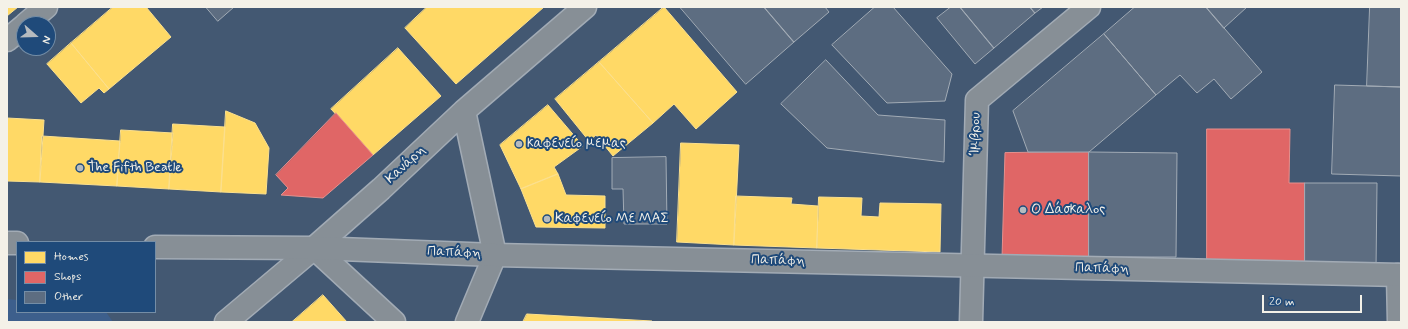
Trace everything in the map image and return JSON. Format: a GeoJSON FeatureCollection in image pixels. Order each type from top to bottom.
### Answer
{"type":"FeatureCollection","features":[{"type":"Feature","properties":{"kind":"street"},"geometry":{"type":"LineString","coordinates":[[36,16],[46,7]]}},
{"type":"Feature","properties":{"kind":"street","name":"Κανάρη"},"geometry":{"type":"LineString","coordinates":[[226,322],[314,248],[381,189],[464,111],[585,7]]}},
{"type":"Feature","properties":{"kind":"street","name":"Ίμβρου"},"geometry":{"type":"LineString","coordinates":[[971,322],[977,100],[1089,7]]}},
{"type":"Feature","properties":{"kind":"street"},"geometry":{"type":"LineString","coordinates":[[7,40],[16,32]]}},
{"type":"Feature","properties":{"kind":"street"},"geometry":{"type":"LineString","coordinates":[[464,111],[495,255],[467,322]]}},
{"type":"Feature","properties":{"kind":"street","name":"Παπάφη"},"geometry":{"type":"LineString","coordinates":[[156,247],[314,248],[495,255],[1399,275]]}},
{"type":"Feature","properties":{"kind":"street"},"geometry":{"type":"LineString","coordinates":[[314,248],[394,322]]}},
{"type":"Feature","properties":{"kind":"street"},"geometry":{"type":"LineString","coordinates":[[1399,275],[1399,322]]}},
{"type":"Feature","properties":{"kind":"shaded area"},"geometry":{"type":"Polygon","coordinates":[[[7,299],[16,300],[16,313],[107,313],[113,322],[7,322],[7,299]]]}},
{"type":"Feature","properties":{"kind":"building: Homes"},"geometry":{"type":"Polygon","coordinates":[[[7,7],[18,7],[7,16],[7,7]]]}},
{"type":"Feature","properties":{"kind":"building: Homes"},"geometry":{"type":"Polygon","coordinates":[[[113,7],[146,7],[171,37],[109,89],[71,43],[113,7]]]}},
{"type":"Feature","properties":{"kind":"building: Homes"},"geometry":{"type":"Polygon","coordinates":[[[427,7],[544,7],[456,84],[405,28],[427,7]]]}},
{"type":"Feature","properties":{"kind":"building: Homes"},"geometry":{"type":"Polygon","coordinates":[[[664,7],[737,92],[696,129],[674,104],[653,123],[599,62],[664,7]]]}},
{"type":"Feature","properties":{"kind":"building: Homes"},"geometry":{"type":"Polygon","coordinates":[[[71,43],[109,89],[104,93],[99,88],[81,103],[47,64],[71,43]]]}},
{"type":"Feature","properties":{"kind":"building: Homes"},"geometry":{"type":"Polygon","coordinates":[[[398,48],[441,96],[373,155],[331,109],[398,48]]]}},
{"type":"Feature","properties":{"kind":"building: Homes"},"geometry":{"type":"Polygon","coordinates":[[[599,62],[653,123],[613,156],[596,135],[589,141],[555,99],[599,62]]]}},
{"type":"Feature","properties":{"kind":"building: Homes"},"geometry":{"type":"Polygon","coordinates":[[[548,105],[583,146],[554,167],[558,174],[521,189],[500,145],[548,105]]]}},
{"type":"Feature","properties":{"kind":"building: Homes"},"geometry":{"type":"Polygon","coordinates":[[[226,111],[255,123],[269,148],[266,194],[221,192],[226,111]]]}},
{"type":"Feature","properties":{"kind":"building: Homes"},"geometry":{"type":"Polygon","coordinates":[[[7,118],[44,120],[40,182],[7,181],[7,118]]]}},
{"type":"Feature","properties":{"kind":"building: Homes"},"geometry":{"type":"Polygon","coordinates":[[[173,124],[225,127],[221,192],[169,189],[173,124]]]}},
{"type":"Feature","properties":{"kind":"building: Homes"},"geometry":{"type":"Polygon","coordinates":[[[121,130],[173,133],[169,189],[117,186],[121,130]]]}},
{"type":"Feature","properties":{"kind":"building: Homes"},"geometry":{"type":"Polygon","coordinates":[[[42,136],[120,141],[117,186],[40,182],[42,136]]]}},
{"type":"Feature","properties":{"kind":"building: Homes"},"geometry":{"type":"Polygon","coordinates":[[[681,143],[739,145],[734,245],[677,242],[681,143]]]}},
{"type":"Feature","properties":{"kind":"building: Homes"},"geometry":{"type":"Polygon","coordinates":[[[558,174],[566,195],[605,196],[605,228],[536,227],[521,189],[558,174]]]}},
{"type":"Feature","properties":{"kind":"building: Homes"},"geometry":{"type":"Polygon","coordinates":[[[736,196],[792,198],[791,204],[818,206],[817,248],[734,245],[736,196]]]}},
{"type":"Feature","properties":{"kind":"building: Homes"},"geometry":{"type":"Polygon","coordinates":[[[819,197],[862,198],[861,216],[879,217],[880,203],[941,204],[940,252],[817,248],[819,197]]]}},
{"type":"Feature","properties":{"kind":"building: Homes"},"geometry":{"type":"Polygon","coordinates":[[[323,295],[347,322],[292,322],[323,295]]]}},
{"type":"Feature","properties":{"kind":"building: Homes"},"geometry":{"type":"Polygon","coordinates":[[[527,314],[652,321],[652,322],[523,322],[527,314]]]}},
{"type":"Feature","properties":{"kind":"building: Shops"},"geometry":{"type":"Polygon","coordinates":[[[336,113],[373,155],[323,198],[281,195],[288,188],[276,175],[336,113]]]}},
{"type":"Feature","properties":{"kind":"building: Shops"},"geometry":{"type":"Polygon","coordinates":[[[1207,129],[1290,129],[1289,183],[1305,183],[1305,269],[1207,269],[1207,129]]]}},
{"type":"Feature","properties":{"kind":"building: Shops"},"geometry":{"type":"Polygon","coordinates":[[[1089,152],[1089,257],[1002,258],[1005,153],[1089,152]]]}},
{"type":"Feature","properties":{"kind":"building: Other"},"geometry":{"type":"Polygon","coordinates":[[[206,7],[234,7],[218,21],[206,7]]]}},
{"type":"Feature","properties":{"kind":"building: Other"},"geometry":{"type":"Polygon","coordinates":[[[680,7],[764,7],[794,42],[746,84],[680,7]]]}},
{"type":"Feature","properties":{"kind":"building: Other"},"geometry":{"type":"Polygon","coordinates":[[[764,7],[825,7],[829,12],[794,42],[764,7]]]}},
{"type":"Feature","properties":{"kind":"building: Other"},"geometry":{"type":"Polygon","coordinates":[[[875,7],[893,7],[952,74],[945,101],[887,103],[832,45],[875,7]]]}},
{"type":"Feature","properties":{"kind":"building: Other"},"geometry":{"type":"Polygon","coordinates":[[[951,7],[960,7],[994,48],[975,64],[937,18],[951,7]]]}},
{"type":"Feature","properties":{"kind":"building: Other"},"geometry":{"type":"Polygon","coordinates":[[[960,7],[1030,7],[1035,13],[994,48],[960,7]]]}},
{"type":"Feature","properties":{"kind":"building: Other"},"geometry":{"type":"Polygon","coordinates":[[[1030,7],[1043,7],[1035,13],[1030,7]]]}},
{"type":"Feature","properties":{"kind":"building: Other"},"geometry":{"type":"Polygon","coordinates":[[[1135,7],[1206,7],[1262,72],[1231,99],[1214,79],[1197,93],[1180,75],[1156,95],[1104,34],[1135,7]]]}},
{"type":"Feature","properties":{"kind":"building: Other"},"geometry":{"type":"Polygon","coordinates":[[[1206,7],[1247,7],[1224,28],[1206,7]]]}},
{"type":"Feature","properties":{"kind":"building: Other"},"geometry":{"type":"Polygon","coordinates":[[[1370,7],[1401,7],[1401,87],[1367,86],[1370,7]]]}},
{"type":"Feature","properties":{"kind":"building: Other"},"geometry":{"type":"Polygon","coordinates":[[[1104,34],[1156,95],[1089,152],[1028,152],[1013,111],[1104,34]]]}},
{"type":"Feature","properties":{"kind":"building: Other"},"geometry":{"type":"Polygon","coordinates":[[[826,60],[878,115],[945,120],[944,162],[827,148],[781,104],[826,60]]]}},
{"type":"Feature","properties":{"kind":"building: Other"},"geometry":{"type":"Polygon","coordinates":[[[1335,85],[1401,87],[1401,176],[1332,174],[1335,85]]]}},
{"type":"Feature","properties":{"kind":"building: Other"},"geometry":{"type":"Polygon","coordinates":[[[1089,152],[1177,153],[1176,257],[1089,257],[1089,152]]]}},
{"type":"Feature","properties":{"kind":"building: Other"},"geometry":{"type":"Polygon","coordinates":[[[666,157],[667,224],[624,224],[623,189],[612,189],[612,158],[666,157]]]}},
{"type":"Feature","properties":{"kind":"building: Other"},"geometry":{"type":"Polygon","coordinates":[[[1305,183],[1377,183],[1376,269],[1305,269],[1305,183]]]}},
{"type":"Feature","properties":{"kind":"place","name":"καφενείο μεμας"},"geometry":{"type":"Point","coordinates":[519,144]}},
{"type":"Feature","properties":{"kind":"place","name":"The Fifth Beatle"},"geometry":{"type":"Point","coordinates":[80,168]}},
{"type":"Feature","properties":{"kind":"place","name":"Ο Δάσκαλος"},"geometry":{"type":"Point","coordinates":[1023,210]}},
{"type":"Feature","properties":{"kind":"place","name":"Καφενείο Με ΜΑΣ"},"geometry":{"type":"Point","coordinates":[547,219]}}]}
